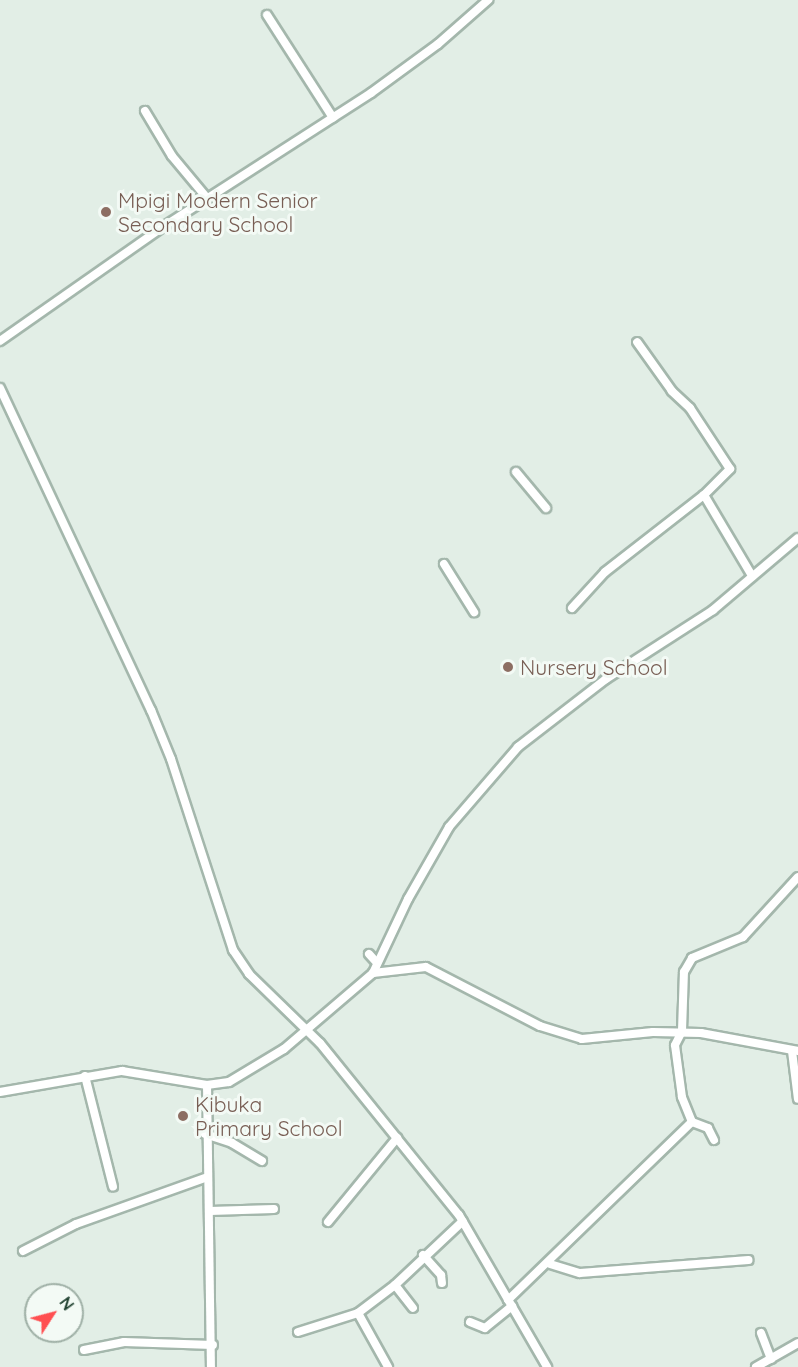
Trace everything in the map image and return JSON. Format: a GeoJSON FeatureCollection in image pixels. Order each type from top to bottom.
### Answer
{"type":"FeatureCollection","features":[{"type":"Feature","properties":{"kind":"street"},"geometry":{"type":"LineString","coordinates":[[1,337],[207,198],[333,118],[438,44],[488,0]]}},
{"type":"Feature","properties":{"kind":"street"},"geometry":{"type":"LineString","coordinates":[[267,15],[333,118]]}},
{"type":"Feature","properties":{"kind":"street"},"geometry":{"type":"LineString","coordinates":[[145,111],[172,156],[207,198]]}},
{"type":"Feature","properties":{"kind":"street"},"geometry":{"type":"LineString","coordinates":[[572,608],[605,572],[704,495],[730,469],[727,459],[637,342]]}},
{"type":"Feature","properties":{"kind":"street"},"geometry":{"type":"LineString","coordinates":[[0,388],[155,719],[233,950],[249,974],[306,1031],[397,1138],[463,1221],[547,1367]]}},
{"type":"Feature","properties":{"kind":"street"},"geometry":{"type":"LineString","coordinates":[[516,472],[546,508]]}},
{"type":"Feature","properties":{"kind":"street"},"geometry":{"type":"LineString","coordinates":[[704,495],[752,576]]}},
{"type":"Feature","properties":{"kind":"street"},"geometry":{"type":"LineString","coordinates":[[0,1092],[122,1071],[207,1085],[240,1077],[306,1031],[373,973],[431,855],[485,782],[519,747],[569,707],[713,610],[798,538]]}},
{"type":"Feature","properties":{"kind":"street"},"geometry":{"type":"LineString","coordinates":[[444,564],[474,612]]}},
{"type":"Feature","properties":{"kind":"street"},"geometry":{"type":"LineString","coordinates":[[714,1140],[708,1128],[692,1122],[682,1097],[675,1045],[681,1033],[684,972],[689,961],[702,952],[743,937],[798,877]]}},
{"type":"Feature","properties":{"kind":"street"},"geometry":{"type":"LineString","coordinates":[[369,954],[377,963]]}},
{"type":"Feature","properties":{"kind":"street"},"geometry":{"type":"LineString","coordinates":[[373,973],[426,967],[540,1026],[582,1039],[681,1033],[795,1051],[798,1099]]}},
{"type":"Feature","properties":{"kind":"street"},"geometry":{"type":"LineString","coordinates":[[85,1076],[113,1187]]}},
{"type":"Feature","properties":{"kind":"street"},"geometry":{"type":"LineString","coordinates":[[207,1085],[206,1134],[213,1345],[211,1367]]}},
{"type":"Feature","properties":{"kind":"street"},"geometry":{"type":"LineString","coordinates":[[470,1322],[485,1328],[692,1122]]}},
{"type":"Feature","properties":{"kind":"street"},"geometry":{"type":"LineString","coordinates":[[206,1134],[232,1143],[262,1161]]}},
{"type":"Feature","properties":{"kind":"street"},"geometry":{"type":"LineString","coordinates":[[328,1222],[397,1138]]}},
{"type":"Feature","properties":{"kind":"street"},"geometry":{"type":"LineString","coordinates":[[23,1251],[76,1224],[207,1177]]}},
{"type":"Feature","properties":{"kind":"street"},"geometry":{"type":"LineString","coordinates":[[210,1211],[274,1209]]}},
{"type":"Feature","properties":{"kind":"street"},"geometry":{"type":"LineString","coordinates":[[298,1332],[358,1313],[395,1285],[423,1255],[463,1221]]}},
{"type":"Feature","properties":{"kind":"street"},"geometry":{"type":"LineString","coordinates":[[423,1255],[441,1275],[442,1283]]}},
{"type":"Feature","properties":{"kind":"street"},"geometry":{"type":"LineString","coordinates":[[550,1264],[580,1273],[748,1260]]}},
{"type":"Feature","properties":{"kind":"street"},"geometry":{"type":"LineString","coordinates":[[395,1285],[413,1308]]}},
{"type":"Feature","properties":{"kind":"street"},"geometry":{"type":"LineString","coordinates":[[358,1313],[388,1367]]}},
{"type":"Feature","properties":{"kind":"street"},"geometry":{"type":"LineString","coordinates":[[760,1333],[771,1359]]}},
{"type":"Feature","properties":{"kind":"street"},"geometry":{"type":"LineString","coordinates":[[84,1350],[124,1342],[213,1345]]}},
{"type":"Feature","properties":{"kind":"street"},"geometry":{"type":"LineString","coordinates":[[756,1367],[798,1342]]}},
{"type":"Feature","properties":{"kind":"place","name":"Mpigi Modern Senior Secondary School"},"geometry":{"type":"Point","coordinates":[106,212]}},
{"type":"Feature","properties":{"kind":"place","name":"Nursery School"},"geometry":{"type":"Point","coordinates":[508,667]}},
{"type":"Feature","properties":{"kind":"place","name":"Kibuka Primary School"},"geometry":{"type":"Point","coordinates":[183,1116]}}]}
